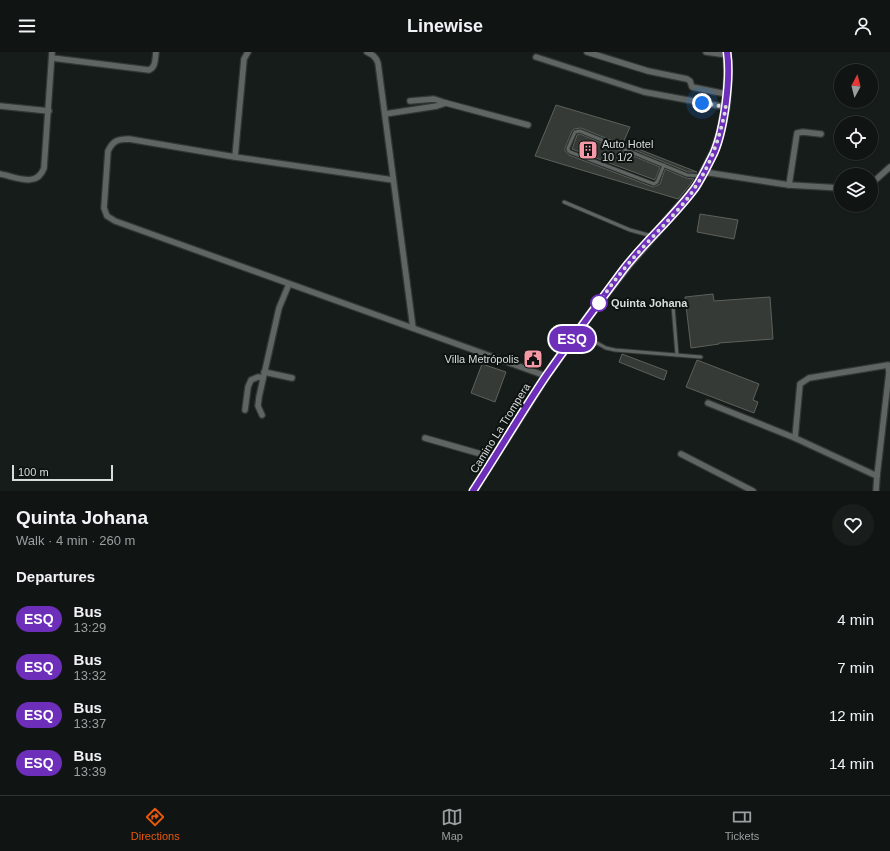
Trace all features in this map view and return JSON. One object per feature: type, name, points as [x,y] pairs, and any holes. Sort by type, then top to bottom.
[{"type":"street","points":[[0,174],[29,180],[37,179],[42,174],[44,168],[49,111],[52,55],[149,70],[155,64],[156,52]]},
{"type":"street","points":[[235,157],[244,59],[248,52]]},
{"type":"street","points":[[367,52],[373,54],[378,63],[413,328]]},
{"type":"street","points":[[587,52],[648,71],[690,80],[692,87],[726,94]]},
{"type":"street","points":[[706,52],[727,54]]},
{"type":"street","name":"Camino La Trompera","points":[[473,491],[546,376],[577,332],[628,264],[696,187],[714,152],[720,134],[726,107],[727,54]]},
{"type":"street","points":[[536,57],[644,92],[726,107]]},
{"type":"street","points":[[410,101],[434,99],[528,125]]},
{"type":"street","points":[[385,114],[437,106],[446,103]]},
{"type":"street","points":[[0,106],[49,111]]},
{"type":"street","points":[[789,185],[797,133],[803,132],[821,134]]},
{"type":"street","points":[[393,180],[235,157],[129,139],[118,139],[112,143],[108,151],[104,208],[107,216],[114,221],[546,376]]},
{"type":"street","points":[[878,178],[890,167]]},
{"type":"street","points":[[703,174],[789,185],[834,188]]},
{"type":"street","points":[[262,415],[258,406],[259,397],[279,308],[289,284]]},
{"type":"street","points":[[795,438],[800,384],[809,378],[888,365],[889,372],[876,491]]},
{"type":"street","points":[[245,410],[250,380],[264,375],[292,378]]},
{"type":"street","points":[[708,403],[795,438],[877,476]]},
{"type":"street","points":[[425,438],[494,458]]},
{"type":"street","points":[[681,454],[754,491]]},
{"type":"lane","points":[[664,165],[657,182],[654,184],[570,152],[568,148],[575,132],[580,131],[664,165],[687,175],[703,174]]},
{"type":"lane","points":[[564,202],[630,230],[653,236]]},
{"type":"lane","points":[[673,306],[677,355]]},
{"type":"lane","points":[[577,332],[610,349],[630,352],[701,357]]},
{"type":"building","points":[[556,105],[630,127],[623,143],[697,172],[688,172],[581,128],[574,129],[572,131],[565,148],[565,151],[569,155],[653,187],[660,184],[665,169],[686,178],[694,179],[678,199],[535,156]]},
{"type":"building","points":[[580,134],[660,167],[655,180],[572,149],[577,135]]},
{"type":"building","points":[[700,214],[738,220],[734,239],[697,232]]},
{"type":"building","points":[[713,294],[714,301],[770,297],[773,339],[719,343],[691,348],[685,297]]},
{"type":"building","points":[[622,354],[667,371],[664,380],[619,362]]},
{"type":"building","points":[[697,360],[759,384],[753,400],[758,402],[754,413],[686,387]]},
{"type":"building","points":[[482,364],[506,372],[495,402],[471,393]]},
{"type":"bus line","name":"ESQ","points":[[473,491],[546,376],[588,317],[628,264],[675,213],[696,187],[714,152],[720,134],[726,107],[728,75],[727,52]]},
{"type":"place","name":"Auto Hotel 10 1/2","points":[[588,150]]},
{"type":"place","name":"Quinta Johana","points":[[599,303]]},
{"type":"place","name":"Villa Metrópolis","points":[[533,359]]},
{"type":"route","points":[[599,303],[628,264],[675,213],[696,187],[704,172],[714,152],[726,107],[702,103]]}]
